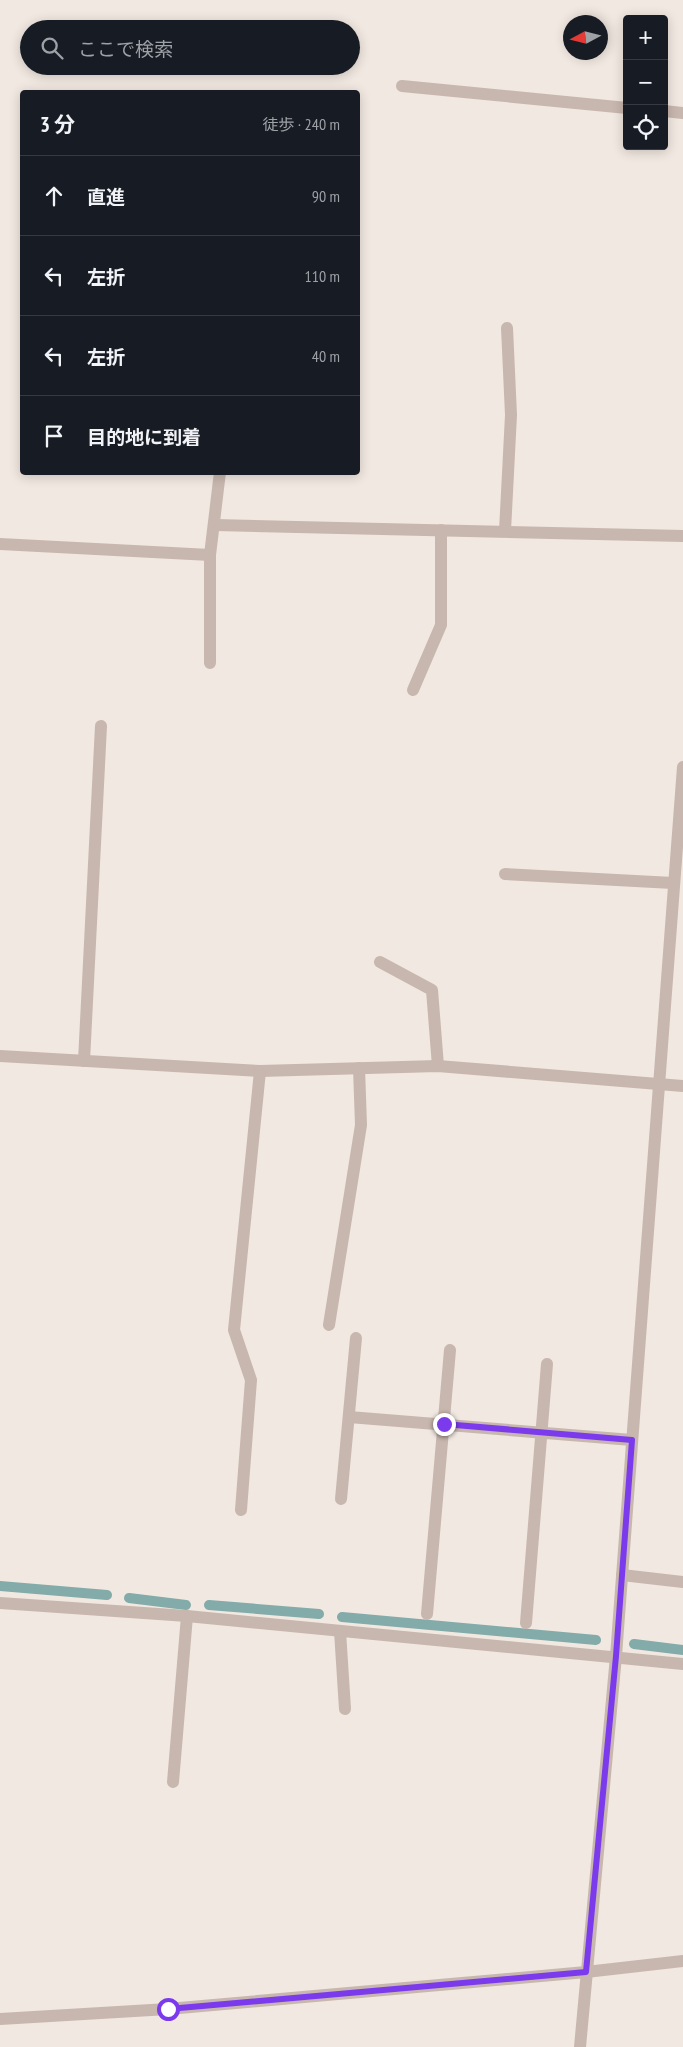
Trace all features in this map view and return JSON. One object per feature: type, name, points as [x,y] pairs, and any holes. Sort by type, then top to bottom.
[{"type":"street","points":[[402,86],[623,108]]},
{"type":"street","points":[[668,112],[683,113]]},
{"type":"street","points":[[504,532],[511,415],[507,328]]},
{"type":"street","points":[[210,663],[210,555],[220,475]]},
{"type":"street","points":[[215,525],[683,536]]},
{"type":"street","points":[[413,690],[441,625],[441,530]]},
{"type":"street","points":[[0,544],[210,555]]},
{"type":"street","points":[[84,1061],[101,726]]},
{"type":"street","points":[[580,2047],[616,1656],[683,768]]},
{"type":"street","points":[[505,874],[673,883]]},
{"type":"street","points":[[380,962],[432,990],[438,1066]]},
{"type":"street","points":[[0,1056],[260,1071],[438,1066],[683,1086]]},
{"type":"street","points":[[329,1325],[361,1125],[359,1068]]},
{"type":"street","points":[[242,1510],[251,1380],[234,1330],[260,1071]]},
{"type":"street","points":[[341,1499],[356,1338]]},
{"type":"street","points":[[427,1614],[450,1350]]},
{"type":"street","points":[[526,1623],[547,1364]]},
{"type":"street","points":[[349,1416],[632,1440]]},
{"type":"street","points":[[622,1575],[683,1582]]},
{"type":"street","points":[[0,1603],[187,1616],[616,1656],[683,1664]]},
{"type":"street","points":[[173,1782],[187,1616]]},
{"type":"street","points":[[340,1631],[345,1709]]},
{"type":"street","points":[[0,2019],[168,2009],[586,1972],[683,1961]]},
{"type":"waterway","points":[[0,1586],[107,1595]]},
{"type":"waterway","points":[[129,1598],[186,1605]]},
{"type":"waterway","points":[[209,1605],[319,1614]]},
{"type":"waterway","points":[[342,1617],[596,1640]]},
{"type":"waterway","points":[[634,1644],[683,1650]]},
{"type":"route","points":[[168,2009],[586,1972],[616,1656],[632,1440],[444,1424]]}]
